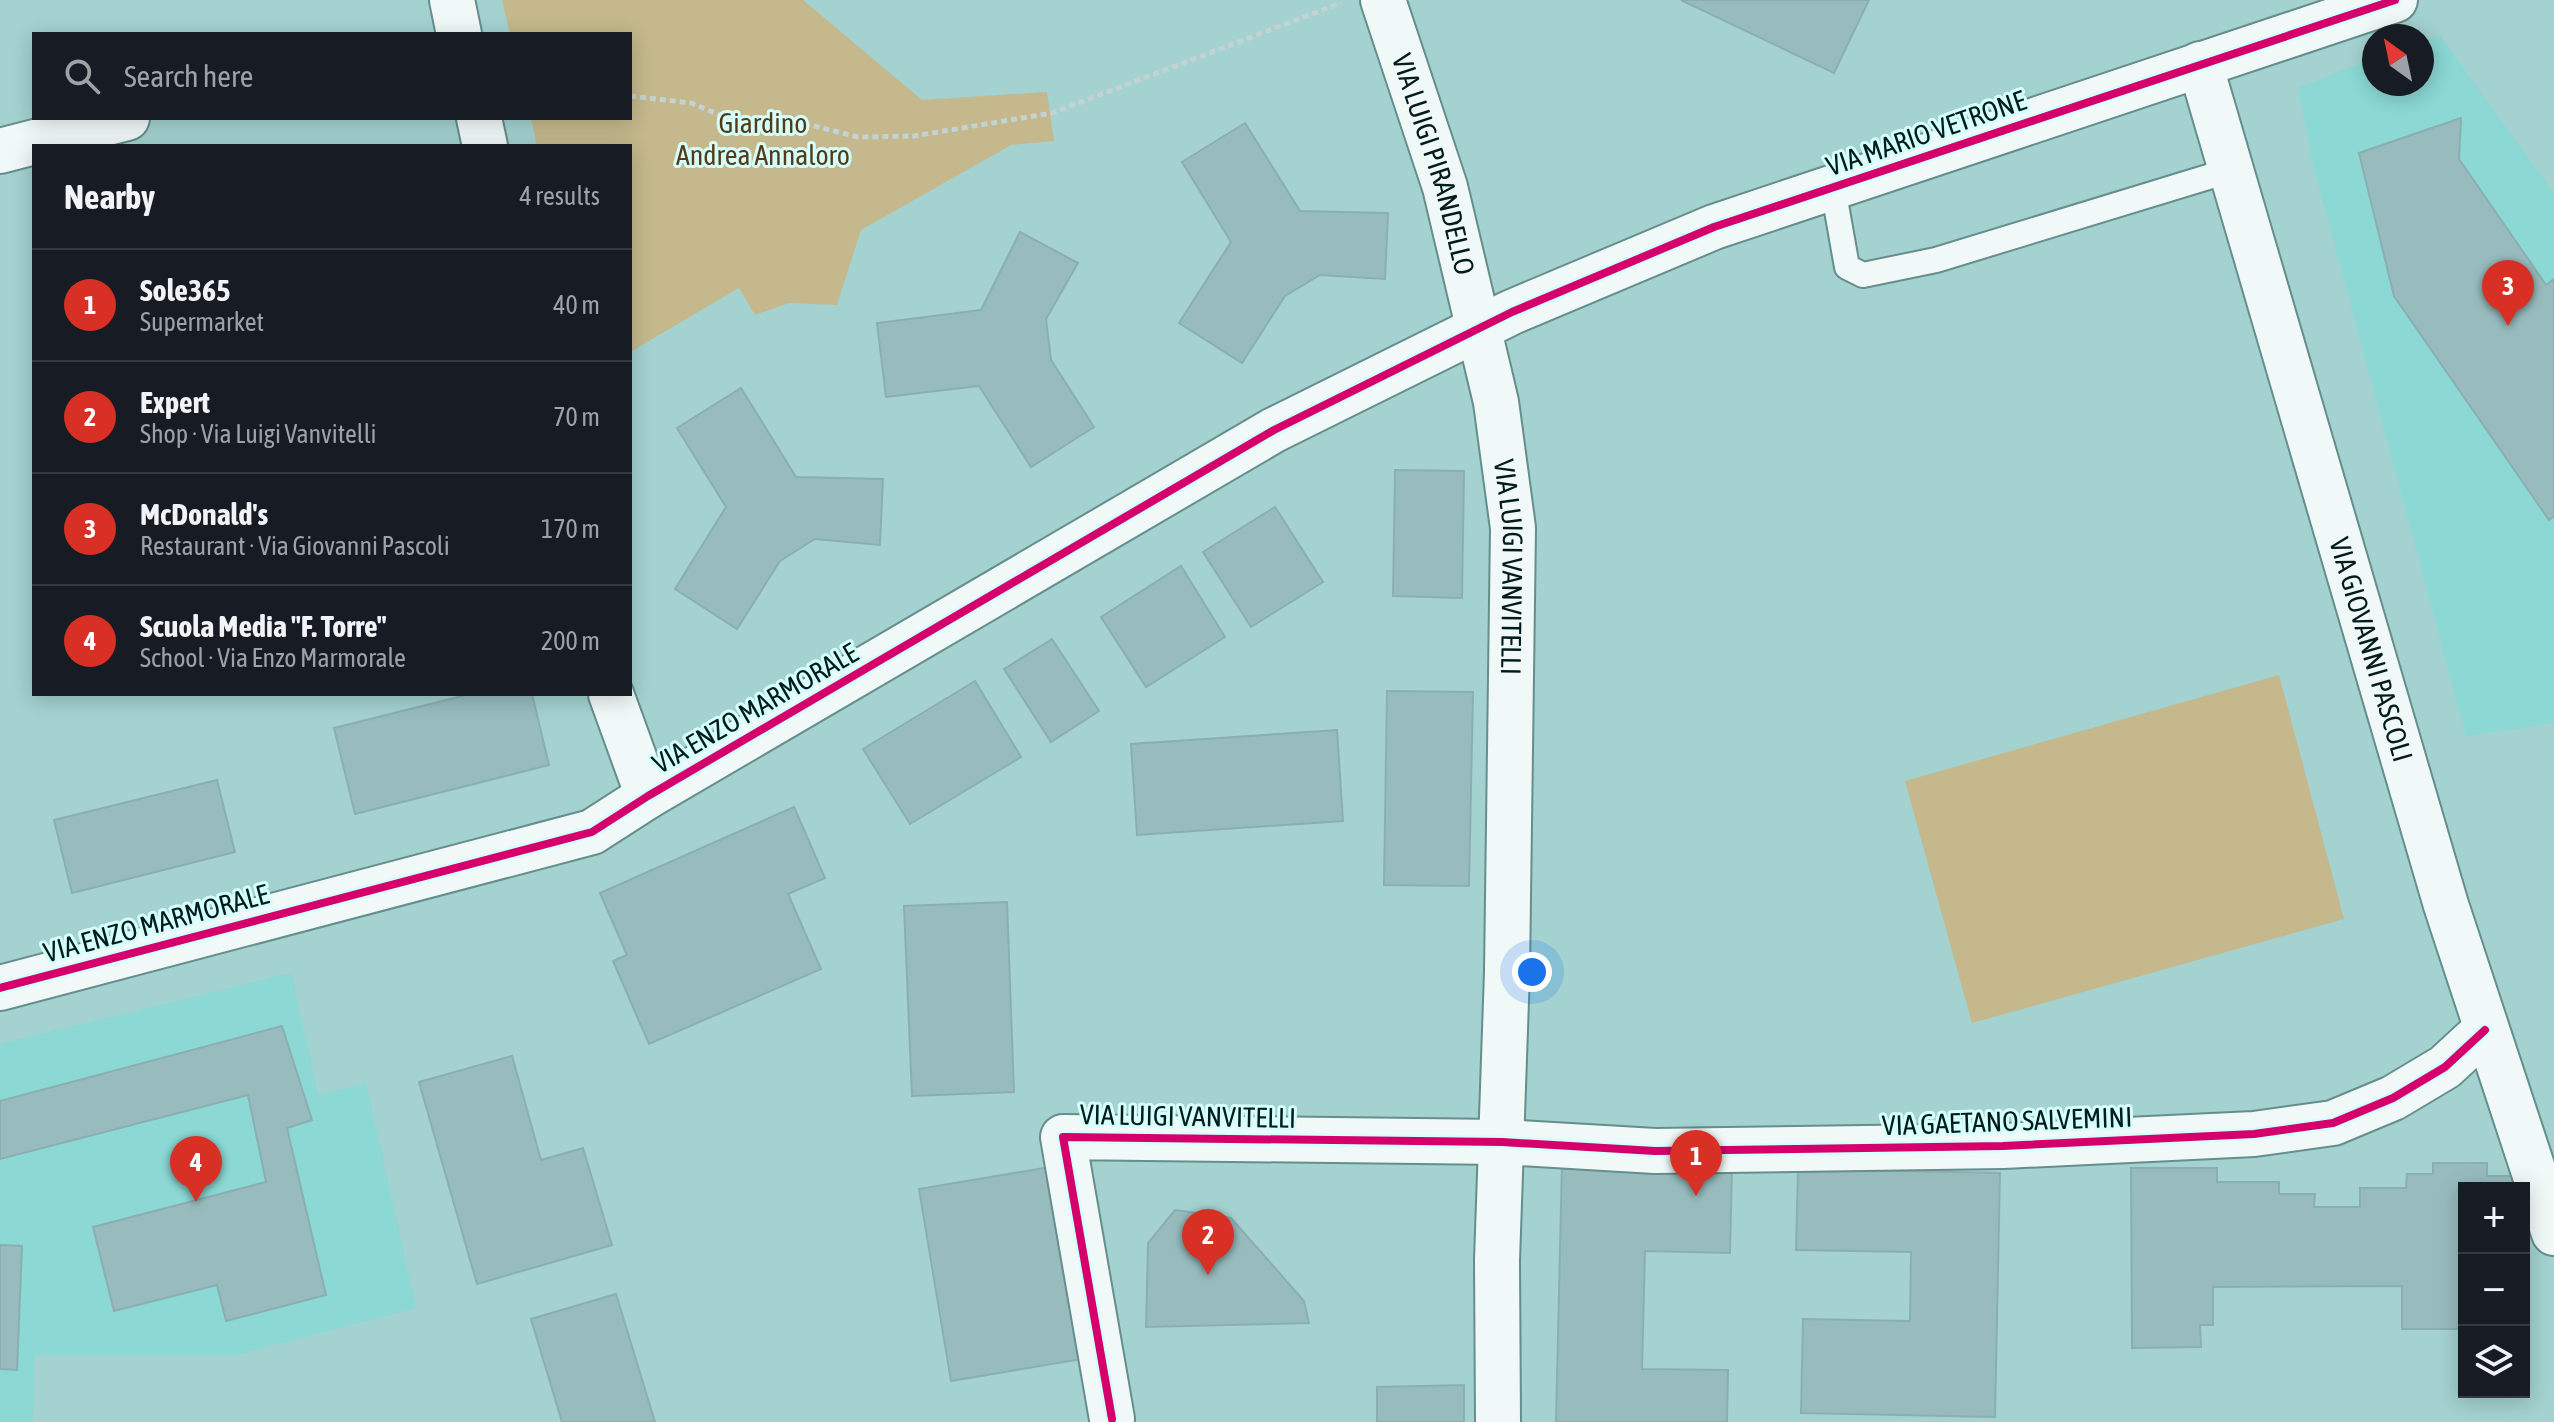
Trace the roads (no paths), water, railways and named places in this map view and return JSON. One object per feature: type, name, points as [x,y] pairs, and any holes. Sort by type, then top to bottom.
[{"type":"street","name":"VIA LUIGI PIRANDELLO","points":[[1383,0],[1445,187],[1478,329]]},
{"type":"street","name":"VIA MARIO VETRONE","points":[[1478,329],[1714,227],[2395,0]]},
{"type":"street","name":"VIA GIOVANNI PASCOLI","points":[[2200,64],[2485,1030],[2554,1233]]},
{"type":"street","points":[[0,151],[119,120]]},
{"type":"street","points":[[479,120],[485,144]]},
{"type":"street","name":"VIA ENZO MARMORALE","points":[[0,988],[592,832],[648,796],[1274,430],[1478,329]]},
{"type":"street","name":"VIA LUIGI VANVITELLI","points":[[1478,329],[1496,402],[1513,528],[1502,1142],[1497,1260],[1498,1422]]},
{"type":"street","points":[[612,696],[648,796]]},
{"type":"street","name":"VIA GAETANO SALVEMINI","points":[[1502,1142],[1655,1151],[2003,1146],[2254,1134],[2333,1123],[2393,1098],[2445,1067],[2485,1030]]},
{"type":"street","name":"VIA LUIGI VANVITELLI","points":[[1112,1419],[1063,1137],[1502,1142]]},
{"type":"lane","points":[[1833,188],[1847,267],[1863,275],[1936,260],[2231,170]]},
{"type":"place","name":"McDonald's","points":[[2508,326]]},
{"type":"place","name":"Sole365","points":[[1696,1196]]},
{"type":"place","name":"Scuola Media \"F. Torre\"","points":[[196,1202]]},
{"type":"place","name":"Expert","points":[[1208,1275]]},
{"type":"park label","name":"Giardino Andrea Annaloro","points":[[763,139]]}]
